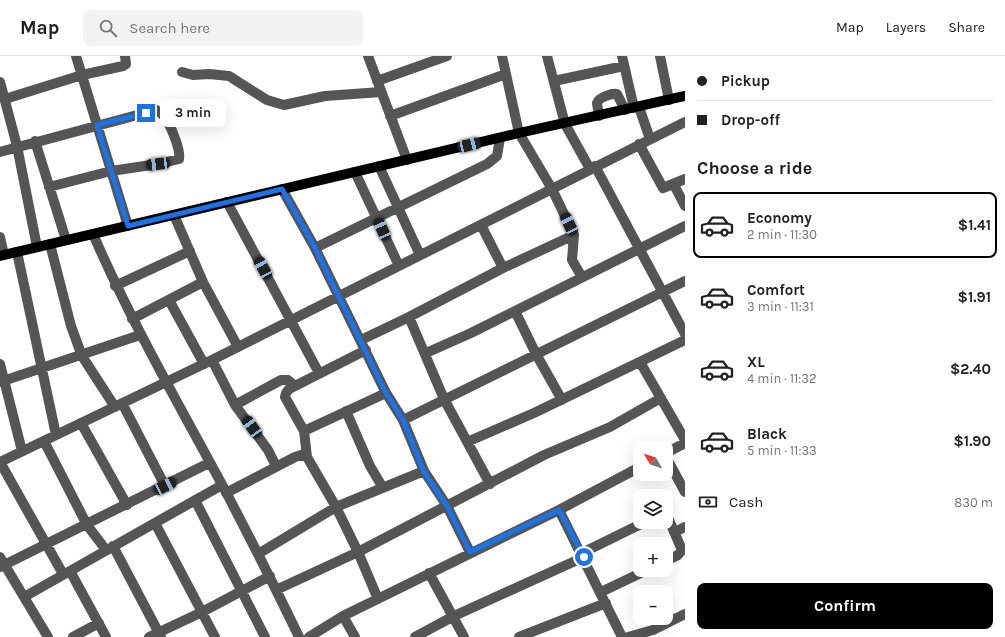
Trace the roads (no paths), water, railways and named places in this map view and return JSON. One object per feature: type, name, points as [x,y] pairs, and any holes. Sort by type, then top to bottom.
[{"type":"main road","points":[[2,256],[519,133],[565,124],[685,96]]},
{"type":"street","points":[[76,56],[128,226]]},
{"type":"street","points":[[4,99],[82,75],[126,64],[125,56]]},
{"type":"street","points":[[368,56],[407,160]]},
{"type":"street","points":[[377,81],[447,56]]},
{"type":"street","points":[[502,56],[519,133],[552,189],[574,235],[572,260],[582,277]]},
{"type":"street","points":[[547,56],[565,124],[592,168],[685,334]]},
{"type":"street","points":[[660,56],[669,100]]},
{"type":"street","points":[[554,82],[623,61],[633,108],[650,139]]},
{"type":"street","points":[[182,72],[193,75],[209,74],[229,76],[268,100],[284,106],[325,96],[381,92]]},
{"type":"street","points":[[390,116],[506,74]]},
{"type":"street","points":[[0,82],[17,146],[37,247]]},
{"type":"street","points":[[599,116],[597,103],[600,99],[614,94],[617,94],[633,108]]},
{"type":"street","points":[[0,152],[17,146],[156,110],[166,118],[180,154],[178,159],[158,164],[111,171],[49,187]]},
{"type":"street","points":[[106,637],[99,623],[46,545],[0,462],[291,321],[685,122]]},
{"type":"street","points":[[315,248],[487,164],[497,156],[500,138]]},
{"type":"street","points":[[35,142],[66,240]]},
{"type":"street","points":[[639,144],[663,188],[674,185],[685,179]]},
{"type":"street","points":[[379,166],[420,255]]},
{"type":"street","points":[[356,172],[399,266]]},
{"type":"street","points":[[674,185],[685,206]]},
{"type":"street","points":[[282,189],[315,248],[386,393],[403,420],[424,472],[447,506],[470,552]]},
{"type":"street","points":[[227,202],[320,373]]},
{"type":"street","points":[[174,215],[203,282],[238,347]]},
{"type":"street","points":[[481,225],[503,268]]},
{"type":"street","points":[[426,353],[471,333],[685,226]]},
{"type":"street","points":[[93,234],[115,286],[140,335],[224,489],[300,637]]},
{"type":"street","points":[[361,340],[410,317],[503,268],[574,235]]},
{"type":"street","points":[[0,237],[2,256]]},
{"type":"street","points":[[50,244],[71,326],[82,356],[118,405],[165,486]]},
{"type":"street","points":[[115,286],[190,251]]},
{"type":"street","points":[[17,252],[56,435]]},
{"type":"street","points":[[403,420],[685,281]]},
{"type":"street","points":[[132,319],[203,282]]},
{"type":"street","points":[[169,300],[235,404],[268,450],[276,466]]},
{"type":"street","points":[[515,311],[536,354],[562,400]]},
{"type":"street","points":[[410,317],[444,400],[490,484]]},
{"type":"street","points":[[2,382],[41,370],[140,335]]},
{"type":"street","points":[[467,442],[562,400],[685,340]]},
{"type":"street","points":[[366,350],[295,386],[286,393],[285,397],[304,431],[307,457],[336,507],[358,552],[378,599]]},
{"type":"street","points":[[640,362],[685,440]]},
{"type":"street","points":[[0,364],[2,382],[22,451]]},
{"type":"street","points":[[235,404],[281,380],[288,380],[295,386]]},
{"type":"street","points":[[304,431],[386,393]]},
{"type":"street","points":[[276,590],[358,552],[544,455],[610,427],[661,398]]},
{"type":"street","points":[[346,411],[370,466],[383,488]]},
{"type":"street","points":[[81,423],[127,505]]},
{"type":"street","points":[[44,441],[87,525],[109,548],[156,635],[270,576]]},
{"type":"street","points":[[673,449],[685,443]]},
{"type":"street","points":[[24,597],[195,500],[224,489],[301,455],[307,457]]},
{"type":"street","points":[[48,637],[1,563],[46,545],[209,463]]},
{"type":"street","points":[[673,470],[685,492]]},
{"type":"street","points":[[309,637],[343,616],[470,552],[559,510],[633,471]]},
{"type":"street","points":[[258,554],[336,507],[424,472]]},
{"type":"street","points":[[195,500],[265,637]]},
{"type":"street","points":[[559,510],[583,555],[622,637]]},
{"type":"street","points":[[155,523],[215,637]]},
{"type":"street","points":[[674,532],[685,527]]},
{"type":"street","points":[[415,637],[454,616],[583,555],[633,528]]},
{"type":"street","points":[[673,529],[681,553],[673,557]]},
{"type":"street","points":[[429,573],[454,616],[464,637]]},
{"type":"street","points":[[601,592],[633,577]]},
{"type":"street","points":[[519,637],[606,603]]},
{"type":"street","points":[[628,637],[653,630],[685,614]]},
{"type":"street","points":[[343,616],[355,637]]},
{"type":"street","points":[[73,637],[99,623]]}]
